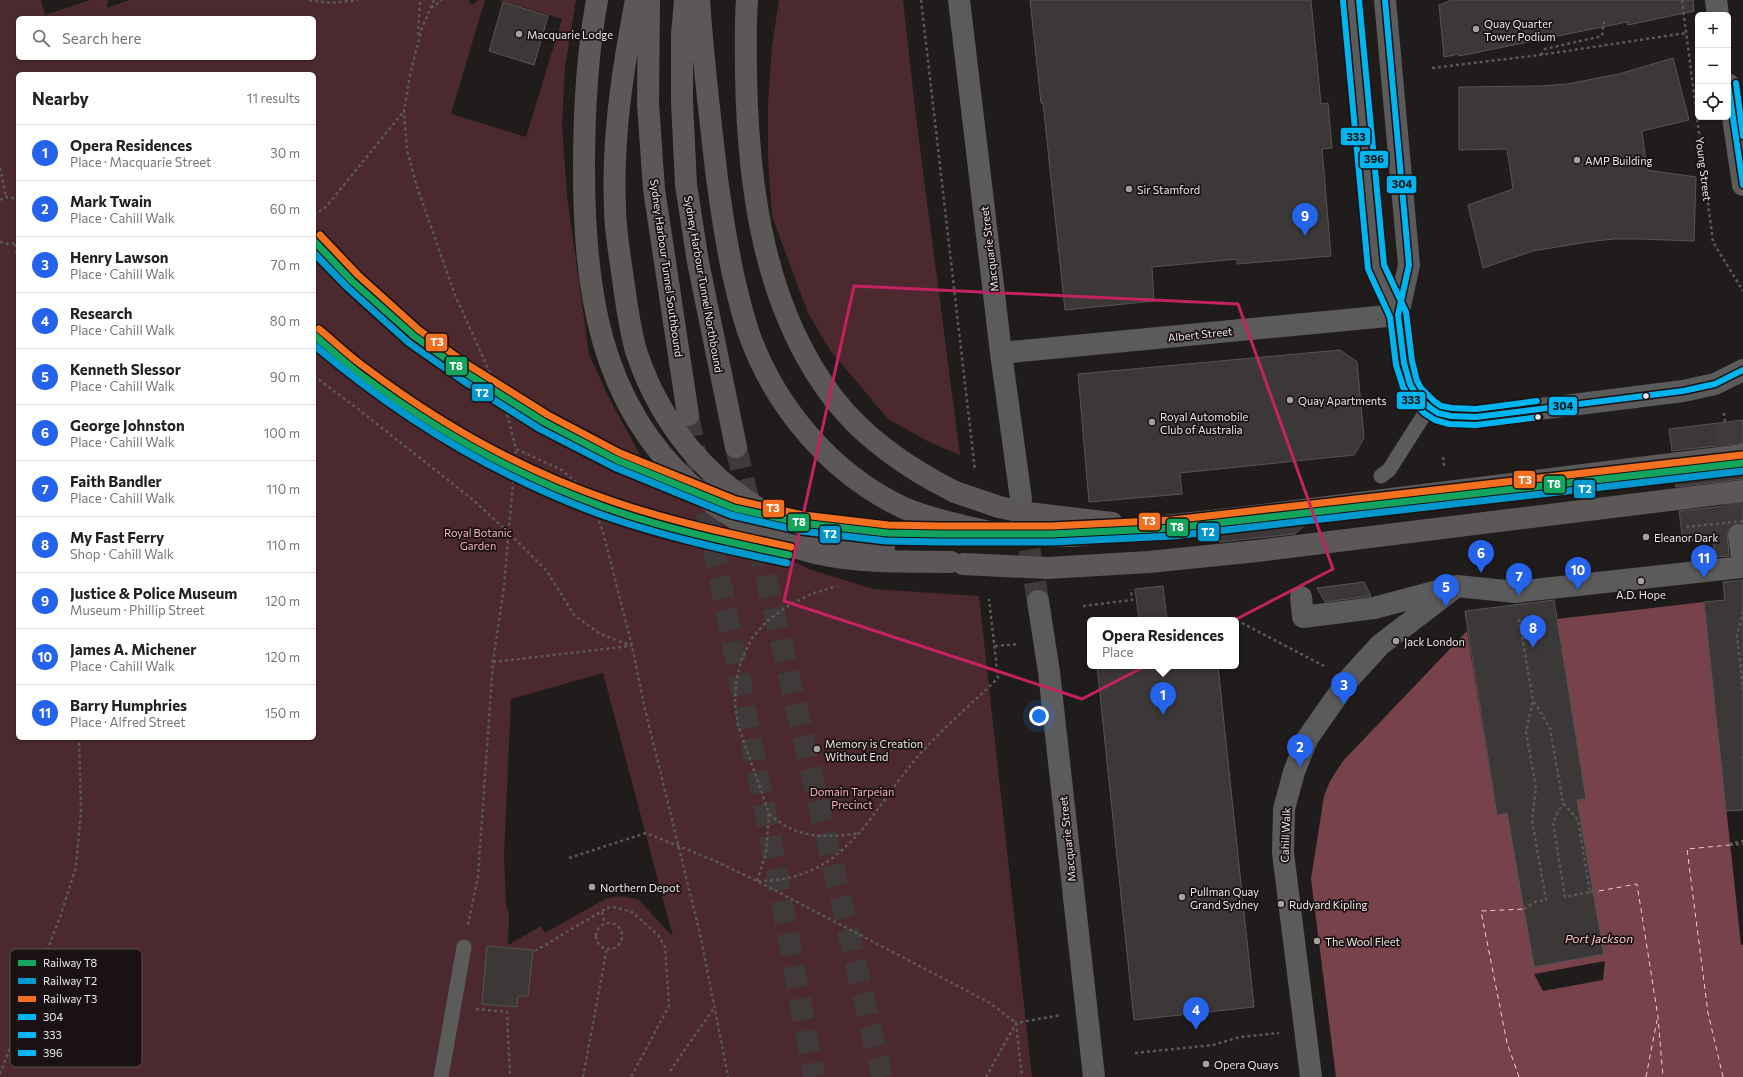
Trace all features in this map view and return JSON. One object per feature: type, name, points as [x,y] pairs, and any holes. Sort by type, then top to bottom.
[{"type":"highway","points":[[636,0],[620,89],[614,169],[614,208],[626,304],[637,353],[649,384],[666,417],[687,447],[705,466],[746,500],[772,516],[795,527],[837,539],[957,563]]},
{"type":"highway","name":"Sydney Harbour Tunnel Southbound","points":[[649,0],[648,104],[654,190],[688,415]]},
{"type":"highway","name":"Sydney Harbour Tunnel Northbound","points":[[685,0],[682,35],[682,102],[686,185],[707,309],[736,447]]},
{"type":"highway","points":[[699,0],[712,133],[727,246],[736,288],[749,332],[766,372],[785,406],[808,436],[846,471],[879,494],[904,508],[928,517],[990,532],[1020,536],[1072,536],[1247,517],[1743,455]]},
{"type":"highway","points":[[747,0],[747,88],[752,171],[766,247],[786,316],[801,348],[817,375],[848,414],[867,434],[915,471],[955,492],[999,507],[1028,513],[1147,527]]},
{"type":"highway","points":[[596,2],[591,41],[584,126],[584,210],[588,271],[596,316],[609,362],[620,392],[642,429],[666,461],[698,492],[720,509],[774,539],[806,550],[843,558],[1047,568],[1157,561],[1257,551],[1743,491]]},
{"type":"street","name":"Macquarie Street","points":[[959,0],[1001,353],[1021,499]]},
{"type":"street","points":[[1351,0],[1376,268],[1398,315],[1404,363],[1410,384],[1415,393],[1429,408],[1438,413],[1451,416],[1476,417],[1684,391],[1715,384],[1743,370]]},
{"type":"street","points":[[1385,0],[1409,265],[1398,315]]},
{"type":"street","points":[[1716,0],[1718,12]]},
{"type":"street","points":[[1731,104],[1743,185]]},
{"type":"street","name":"Albert Street","points":[[1001,353],[1398,315]]},
{"type":"street","points":[[1301,597],[1303,617],[1374,608],[1457,586],[1515,592],[1743,567],[1739,535]]},
{"type":"street","name":"Cahill Walk","points":[[1311,1077],[1283,853],[1284,809],[1294,772],[1307,738],[1349,679],[1380,645],[1457,586]]},
{"type":"street","name":"Macquarie Street","points":[[1038,601],[1049,672],[1094,1077]]},
{"type":"lane","points":[[1381,476],[1388,470],[1429,408]]},
{"type":"lane","points":[[441,1077],[452,1007],[464,947]]},
{"type":"path","points":[[309,0],[331,3],[358,0]]},
{"type":"path","points":[[418,41],[420,0]]},
{"type":"path","points":[[434,0],[425,18],[418,41],[404,111],[407,150],[416,184],[455,295],[505,406],[516,449],[504,586],[493,662],[478,876],[464,947]]},
{"type":"path","points":[[431,8],[442,0]]},
{"type":"path","points":[[921,0],[976,477]]},
{"type":"path","name":"Young Street","points":[[1682,0],[1713,242],[1743,291]]},
{"type":"path","points":[[1540,55],[1545,48],[1602,36],[1604,21]]},
{"type":"path","points":[[1432,68],[1540,55],[1686,33]]},
{"type":"path","points":[[316,214],[326,207],[404,111]]},
{"type":"path","points":[[0,168],[6,198]]},
{"type":"path","points":[[0,200],[6,198],[16,199]]},
{"type":"path","points":[[0,242],[7,244],[16,243]]},
{"type":"path","points":[[316,378],[472,499],[509,533],[546,571],[574,615],[600,634],[632,646]]},
{"type":"path","points":[[1724,413],[1725,422]]},
{"type":"path","points":[[516,449],[562,470],[579,485],[594,508],[603,532],[632,646],[646,711],[701,938],[728,1077]]},
{"type":"path","points":[[1083,606],[1132,600],[1130,584]]},
{"type":"path","points":[[758,881],[766,853],[769,813],[738,725],[735,705],[736,683],[741,661],[752,638],[767,621],[788,606],[812,594],[841,585]]},
{"type":"path","points":[[758,881],[792,878],[807,873],[835,855],[860,832],[920,754],[998,678],[989,598]]},
{"type":"path","points":[[1743,611],[1737,636],[1743,690]]},
{"type":"path","points":[[1239,622],[1349,679]]},
{"type":"path","points":[[1520,624],[1533,700],[1550,728],[1563,803],[1578,820],[1590,892]]},
{"type":"path","points":[[493,662],[632,646]]},
{"type":"path","points":[[1524,909],[1535,902],[1546,900],[1532,820],[1536,788],[1526,732],[1533,700]]},
{"type":"path","points":[[48,949],[60,918],[76,867],[81,811],[79,740]]},
{"type":"path","points":[[1563,803],[1553,822],[1565,896],[1599,891]]},
{"type":"path","points":[[769,813],[779,823],[790,829],[815,836],[829,837],[860,832]]},
{"type":"path","points":[[569,858],[646,833],[713,860],[758,881],[990,1003],[1016,1023],[1022,1077]]},
{"type":"path","points":[[535,951],[602,912],[614,907],[632,912],[658,935],[664,946],[669,1006],[631,1077]]},
{"type":"path","points":[[602,912],[605,924]]},
{"type":"path","points":[[609,923],[620,929],[622,937],[618,944],[611,948],[607,948],[600,944],[596,936],[599,928],[605,924],[609,923]]},
{"type":"path","points":[[583,1077],[607,948]]},
{"type":"path","points":[[452,1007],[507,1012],[510,1077]]},
{"type":"path","points":[[670,1071],[714,1008]]},
{"type":"path","points":[[1016,1023],[1086,1012]]},
{"type":"path","points":[[986,1077],[1016,1023]]},
{"type":"path","points":[[1135,1053],[1213,1045],[1240,1037],[1304,1030]]},
{"type":"path","points":[[0,1074],[10,1048]]},
{"type":"highlighted area","points":[[854,286],[1238,304],[1333,569],[1082,699],[784,601]]},
{"type":"green space","points":[[0,0],[41,0],[45,15],[90,0],[108,0],[107,8],[129,0],[468,0],[472,5],[479,0],[485,0],[451,114],[526,137],[562,19],[499,0],[576,0],[565,67],[562,125],[567,196],[589,354],[608,396],[646,466],[738,536],[812,570],[873,589],[979,596],[1032,1077],[0,1077]],"holes":[[[603,673],[673,937],[638,899],[618,896],[605,899],[545,933],[541,926],[508,945],[509,916],[506,904],[504,856],[511,699]]]},
{"type":"green space","points":[[779,0],[903,0],[916,117],[960,455],[929,442],[888,419],[830,350],[808,313],[772,216],[768,156],[768,103],[772,46]]},
{"type":"water","name":"Port Jackson","points":[[1704,602],[1741,945],[1743,945],[1743,1077],[1336,1077],[1311,879],[1324,796],[1330,781],[1343,761],[1467,631],[1497,815],[1586,799],[1557,619]]},
{"type":"pier","points":[[1605,961],[1603,980],[1543,991],[1534,974]]},
{"type":"building","points":[[1030,0],[1311,0],[1321,104],[1328,103],[1332,148],[1322,149],[1331,256],[1237,264],[1237,259],[1152,267],[1154,301],[1065,310],[1043,103],[1041,103]]},
{"type":"building","name":"Quay Quarter Tower Podium","points":[[1452,0],[1693,0],[1694,11],[1628,25],[1627,22],[1459,56],[1459,54],[1444,57],[1439,5]]},
{"type":"building","name":"Macquarie Lodge","points":[[503,2],[548,16],[534,65],[489,51]]},
{"type":"building","name":"AMP Building","points":[[1673,58],[1689,120],[1642,131],[1647,170],[1696,177],[1694,241],[1614,239],[1587,242],[1533,251],[1483,268],[1468,205],[1513,189],[1507,149],[1459,150],[1459,87],[1539,86],[1567,84],[1619,74]]},
{"type":"building","points":[[1340,350],[1357,362],[1364,438],[1354,455],[1180,473],[1182,494],[1089,502],[1078,374]]},
{"type":"building","points":[[1743,420],[1743,443],[1672,451],[1669,429]]},
{"type":"building","points":[[1743,468],[1743,479],[1676,487],[1675,476]]},
{"type":"building","points":[[1743,504],[1743,523],[1732,525],[1727,531],[1729,556],[1716,557],[1712,538],[1683,542],[1679,511]]},
{"type":"building","points":[[1308,522],[1295,534],[1219,542],[1219,533]]},
{"type":"building","points":[[1743,580],[1743,810],[1726,811],[1704,602],[1725,600],[1723,582]]},
{"type":"building","points":[[1364,582],[1371,596],[1325,602],[1317,588]]},
{"type":"building","points":[[1163,586],[1167,617],[1139,617],[1135,589]]},
{"type":"building","points":[[1554,600],[1586,799],[1577,800],[1604,954],[1534,967],[1507,813],[1497,815],[1465,611]]},
{"type":"building","name":"Pullman Quay Grand Sydney","points":[[1097,669],[1218,669],[1254,1007],[1134,1020]]},
{"type":"building","points":[[487,946],[533,950],[528,996],[518,996],[517,1007],[482,1004]]},
{"type":"ferry route","points":[[1723,1077],[1708,1013],[1687,849],[1730,845]]},
{"type":"ferry route","points":[[1599,891],[1637,884],[1658,1017],[1663,1077]]},
{"type":"ferry route","points":[[1519,1077],[1507,1043],[1481,911],[1524,909]]},
{"type":"ferry route","points":[[1646,1077],[1657,1020]]},
{"type":"tunnel","points":[[688,415],[770,836],[814,1077]]},
{"type":"tunnel","points":[[1725,423],[1739,535]]},
{"type":"tunnel","points":[[736,447],[882,1077]]},
{"type":"tunnel","points":[[1024,517],[1038,601]]},
{"type":"rail line","name":"T3","points":[[320,235],[358,275],[419,330],[470,366],[548,415],[620,453],[736,500],[803,515],[888,525],[940,526],[1052,526],[1172,520],[1742,455]]},
{"type":"rail line","name":"T8","points":[[316,243],[352,281],[414,336],[466,373],[544,422],[617,460],[734,508],[802,523],[887,533],[940,534],[1052,534],[1173,528],[1743,463]]},
{"type":"rail line","name":"T2","points":[[316,255],[347,287],[409,343],[462,380],[540,429],[614,467],[731,515],[801,531],[886,541],[940,542],[1052,542],[1173,536],[1743,471]]},
{"type":"rail line","name":"T3","points":[[319,329],[348,354],[394,389],[423,408],[484,444],[547,475],[579,489],[656,515],[791,547]]},
{"type":"rail line","name":"T8","points":[[316,337],[360,374],[418,414],[448,433],[510,467],[542,482],[574,496],[629,516],[674,529],[789,555]]},
{"type":"rail line","name":"T2","points":[[316,347],[347,372],[416,421],[452,444],[527,484],[566,501],[628,524],[696,542],[787,563]]},
{"type":"transit line","name":"396","points":[[1359,0],[1384,265],[1406,312],[1412,361],[1417,381],[1421,388],[1434,401],[1441,406],[1452,408],[1476,409],[1537,401]]},
{"type":"transit line","name":"304","points":[[1385,0],[1409,265],[1398,315],[1404,363],[1410,384],[1415,393],[1429,407],[1438,413],[1451,416],[1476,417],[1683,391],[1715,384],[1743,370]]},
{"type":"transit line","name":"333","points":[[1343,1],[1368,269],[1390,317],[1396,365],[1403,387],[1409,398],[1424,413],[1435,420],[1449,424],[1476,425],[1539,417]]},
{"type":"transit line","name":"396","points":[[1736,83],[1743,136]]},
{"type":"transit line","name":"304","points":[[1731,104],[1743,185]]},
{"type":"place","name":"Quay Quarter Tower Podium","points":[[1476,29]]},
{"type":"place","name":"Macquarie Lodge","points":[[519,34]]},
{"type":"place","name":"AMP Building","points":[[1577,160]]},
{"type":"place","name":"Sir Stamford","points":[[1129,189]]},
{"type":"place","name":"Justice & Police Museum","points":[[1305,236]]},
{"type":"place","name":"Quay Apartments","points":[[1290,400]]},
{"type":"place","name":"Royal Automobile Club of Australia","points":[[1152,422]]},
{"type":"place","name":"Eleanor Dark","points":[[1646,537]]},
{"type":"place","name":"George Johnston","points":[[1481,573]]},
{"type":"place","name":"Barry Humphries","points":[[1704,578]]},
{"type":"place","name":"A.D. Hope","points":[[1641,581]]},
{"type":"place","name":"James A. Michener","points":[[1578,590]]},
{"type":"place","name":"Faith Bandler","points":[[1519,596]]},
{"type":"place","name":"Kenneth Slessor","points":[[1446,607]]},
{"type":"place","name":"Jack London","points":[[1396,641]]},
{"type":"place","name":"My Fast Ferry","points":[[1533,648]]},
{"type":"place","name":"Henry Lawson","points":[[1344,705]]},
{"type":"place","name":"Opera Residences","points":[[1163,715]]},
{"type":"place","name":"Memory is Creation Without End","points":[[817,749]]},
{"type":"place","name":"Mark Twain","points":[[1300,767]]},
{"type":"place","name":"Northern Depot","points":[[592,887]]},
{"type":"place","name":"Pullman Quay Grand Sydney","points":[[1182,897]]},
{"type":"place","name":"Rudyard Kipling","points":[[1281,904]]},
{"type":"place","name":"The Wool Fleet","points":[[1317,941]]},
{"type":"place","name":"Research","points":[[1196,1030]]},
{"type":"place","name":"Opera Quays","points":[[1206,1064]]},
{"type":"park label","name":"Royal Botanic Garden","points":[[478,538]]},
{"type":"park label","name":"Domain Tarpeian Precinct","points":[[852,797]]}]
